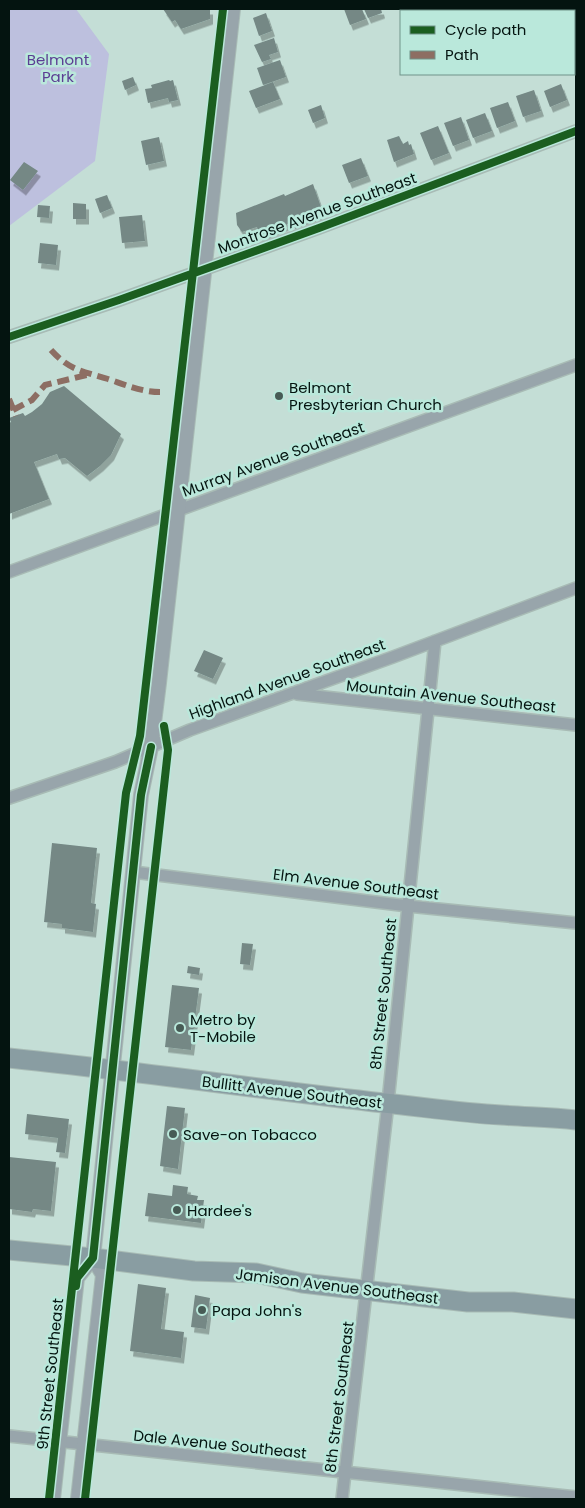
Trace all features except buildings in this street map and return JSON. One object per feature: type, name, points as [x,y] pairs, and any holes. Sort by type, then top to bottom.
[{"type":"main road","name":"Bullitt Avenue Southeast","points":[[9,1058],[388,1104],[576,1120]]},
{"type":"main road","name":"Jamison Avenue Southeast","points":[[9,1250],[93,1258],[194,1271],[256,1273],[302,1282],[468,1302],[514,1302],[576,1309]]},
{"type":"street","points":[[78,1499],[103,1275],[93,1258],[141,795],[151,747],[234,9]]},
{"type":"street","name":"Montrose Avenue Southeast","points":[[9,337],[119,300],[328,225],[576,131]]},
{"type":"street","name":"Murray Avenue Southeast","points":[[9,572],[576,365]]},
{"type":"street","name":"Highland Avenue Southeast","points":[[9,798],[115,762],[190,730],[576,588]]},
{"type":"street","name":"8th Street Southeast","points":[[342,1499],[388,1104],[435,641]]},
{"type":"street","name":"Mountain Avenue Southeast","points":[[293,693],[576,725]]},
{"type":"street","name":"Elm Avenue Southeast","points":[[133,872],[408,906],[576,923]]},
{"type":"street","name":"9th Street Southeast","points":[[53,1499],[77,1278],[93,1258]]},
{"type":"street","name":"Dale Avenue Southeast","points":[[9,1436],[576,1498]]},
{"type":"green space","name":"Belmont Park","points":[[9,9],[76,9],[109,54],[95,161],[9,226]]},
{"type":"marked path","points":[[51,350],[64,362],[77,369],[134,388],[160,392]]},
{"type":"marked path","points":[[13,410],[32,400],[45,385],[87,375]]},
{"type":"marked path","points":[[9,399],[16,416]]},
{"type":"cycle path","points":[[49,1499],[126,793],[140,736],[223,9]]},
{"type":"cycle path","points":[[9,337],[119,300],[319,228],[576,131]]},
{"type":"cycle path","points":[[85,1499],[168,750],[164,726]]},
{"type":"cycle path","points":[[76,1286],[77,1278],[93,1258],[141,795],[151,747]]},
{"type":"place","name":"Belmont Presbyterian Church","points":[[279,396]]},
{"type":"place","name":"Metro by T-Mobile","points":[[180,1028]]},
{"type":"place","name":"Save-on Tobacco","points":[[173,1134]]},
{"type":"place","name":"Hardee's","points":[[177,1210]]},
{"type":"place","name":"Papa John's","points":[[202,1310]]}]
